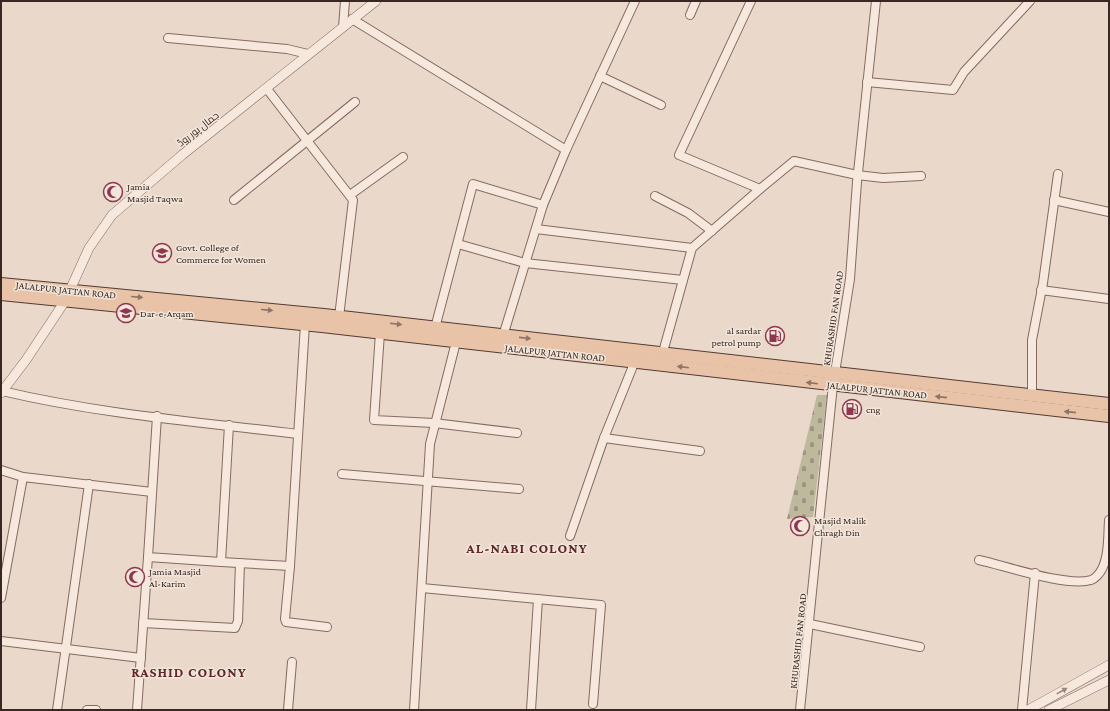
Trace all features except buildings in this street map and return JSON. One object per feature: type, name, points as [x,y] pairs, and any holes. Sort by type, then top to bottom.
[{"type":"main road","name":"JALALPUR JATTAN ROAD","points":[[1,284],[68,296],[305,324],[339,317],[503,336],[663,352],[1109,404]]},
{"type":"main road","name":"JALALPUR JATTAN ROAD","points":[[1,294],[68,296],[323,320],[380,333],[1109,416]]},
{"type":"main road","points":[[481,345],[488,334]]},
{"type":"main road","points":[[748,375],[752,363]]},
{"type":"street","points":[[343,27],[345,1]]},
{"type":"street","name":"جمال پور روڈ","points":[[2,392],[68,296],[89,248],[112,215],[182,156],[268,89],[308,54],[376,1]]},
{"type":"street","points":[[503,336],[543,205],[566,150],[635,1]]},
{"type":"street","points":[[690,15],[696,1]]},
{"type":"street","points":[[751,1],[679,155],[760,189]]},
{"type":"street","name":"KHURASHID FAN ROAD","points":[[800,710],[810,624],[833,385],[850,279],[857,175],[876,1]]},
{"type":"street","points":[[867,82],[952,90],[964,72],[1030,1]]},
{"type":"street","points":[[352,19],[566,150]]},
{"type":"street","points":[[168,38],[287,49],[308,54]]},
{"type":"street","points":[[600,76],[661,106]]},
{"type":"street","points":[[268,89],[353,200],[339,317]]},
{"type":"street","points":[[234,200],[355,102]]},
{"type":"street","points":[[350,195],[403,158]]},
{"type":"street","points":[[663,352],[692,248],[794,161],[857,175],[883,178],[921,176]]},
{"type":"street","points":[[1032,395],[1032,340],[1058,174]]},
{"type":"street","points":[[435,328],[473,184],[543,205]]},
{"type":"street","points":[[654,196],[688,213],[712,230]]},
{"type":"street","points":[[1054,200],[1109,212]]},
{"type":"street","points":[[536,229],[692,248]]},
{"type":"street","points":[[458,244],[525,263],[683,280]]},
{"type":"street","points":[[1041,290],[1109,299]]},
{"type":"street","points":[[305,324],[290,566],[285,618],[286,622],[327,627]]},
{"type":"street","points":[[380,333],[374,420],[434,423],[517,433]]},
{"type":"street","points":[[414,710],[430,444],[434,423],[456,342]]},
{"type":"street","points":[[570,536],[604,438],[635,361]]},
{"type":"street","points":[[2,392],[47,402],[95,410],[158,416],[298,434]]},
{"type":"street","points":[[137,710],[158,416]]},
{"type":"street","points":[[220,562],[229,425]]},
{"type":"street","points":[[604,438],[700,451]]},
{"type":"street","points":[[1,470],[23,477],[152,492]]},
{"type":"street","points":[[342,474],[428,480],[519,489]]},
{"type":"street","points":[[1,598],[23,477]]},
{"type":"street","points":[[57,710],[89,484]]},
{"type":"street","points":[[979,560],[1059,580],[1080,582],[1093,580],[1102,569],[1107,548],[1109,520]]},
{"type":"street","points":[[148,557],[290,566]]},
{"type":"street","points":[[143,623],[227,629],[235,628],[238,621],[240,563]]},
{"type":"street","points":[[1022,710],[1035,573]]},
{"type":"street","points":[[422,588],[601,605],[593,704]]},
{"type":"street","points":[[531,710],[538,599]]},
{"type":"street","points":[[810,624],[920,647]]},
{"type":"street","points":[[1,641],[140,658]]},
{"type":"street","points":[[288,710],[292,662]]},
{"type":"street","points":[[1028,710],[1109,665]]},
{"type":"street","points":[[1048,710],[1109,680]]},
{"type":"street","points":[[88,710],[96,710]]},
{"type":"green space","points":[[817,395],[827,395],[813,517],[787,519]]},
{"type":"place","name":"Jamia Masjid Taqwa","points":[[113,192]]},
{"type":"place","name":"Govt. College of Commerce for Women","points":[[162,253]]},
{"type":"place","name":"Dar-e-Arqam","points":[[126,313]]},
{"type":"place","name":"al sardar petrol pump","points":[[775,336]]},
{"type":"place","name":"cng","points":[[852,409]]},
{"type":"place","name":"Masjid Malik Chragh Din","points":[[800,526]]},
{"type":"place","name":"Jamia Masjid Al-Karim","points":[[135,577]]},
{"type":"district","name":"AL-NABI COLONY","points":[[527,548]]},
{"type":"district","name":"RASHID COLONY","points":[[189,672]]}]
